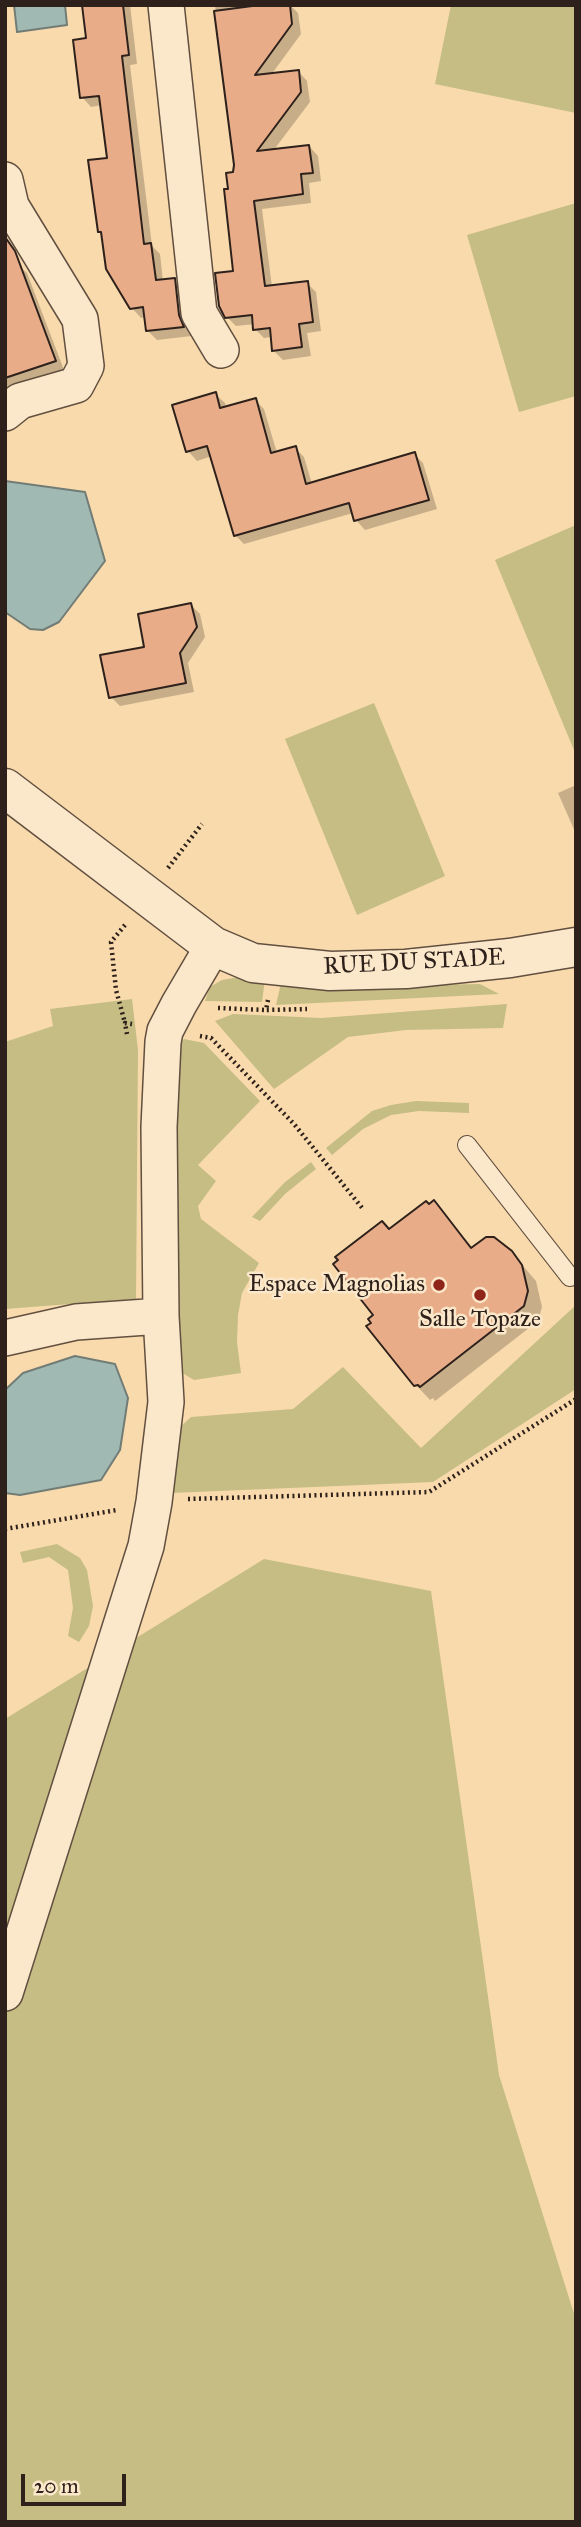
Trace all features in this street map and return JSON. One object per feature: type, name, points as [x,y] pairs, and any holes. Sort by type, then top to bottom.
[{"type":"street","points":[[166,5],[200,313],[221,350]]},
{"type":"street","points":[[5,180],[12,206],[80,319],[86,366],[76,385],[20,401],[5,413]]},
{"type":"street","name":"RUE DU STADE","points":[[5,788],[212,946],[253,963],[330,971],[406,969],[510,958],[576,947]]},
{"type":"street","points":[[5,1993],[146,1546],[166,1402],[161,1316],[159,1127],[166,1031],[212,946]]},
{"type":"street","points":[[5,1338],[76,1322],[161,1316]]},
{"type":"lane","points":[[467,1145],[570,1277]]},
{"type":"path","points":[[209,1007],[266,1010]]},
{"type":"path","points":[[128,1042],[125,1023],[211,1038],[293,1124],[363,1209]]},
{"type":"path","points":[[5,1529],[161,1500],[429,1492],[576,1399]]},
{"type":"shaded area","points":[[451,5],[576,5],[576,113],[435,84]]},
{"type":"shaded area","points":[[576,203],[576,396],[519,412],[467,235]]},
{"type":"shaded area","points":[[576,525],[576,755],[495,560]]},
{"type":"shaded area","points":[[374,703],[445,876],[357,915],[285,739]]},
{"type":"shaded area","points":[[245,976],[265,979],[262,1002],[205,1001],[210,987],[222,980]]},
{"type":"shaded area","points":[[281,983],[333,987],[480,984],[499,994],[276,1005]]},
{"type":"shaded area","points":[[132,999],[138,1050],[136,1299],[5,1309],[5,1042],[53,1026],[50,1009]]},
{"type":"shaded area","points":[[507,1004],[503,1028],[406,1030],[348,1037],[274,1089],[215,1021],[233,1014],[321,1018]]},
{"type":"shaded area","points":[[184,1039],[204,1043],[260,1101],[198,1165],[216,1181],[198,1206],[201,1219],[259,1263],[242,1293],[238,1315],[237,1342],[241,1373],[194,1380],[179,1371],[173,1053]]},
{"type":"shaded area","points":[[416,1101],[469,1103],[469,1113],[419,1111],[391,1115],[363,1129],[332,1155],[326,1148],[372,1111]]},
{"type":"shaded area","points":[[311,1162],[316,1169],[285,1194],[260,1221],[252,1217],[285,1182]]},
{"type":"shaded area","points":[[576,1305],[576,1389],[433,1482],[171,1493],[178,1429],[191,1417],[293,1409],[343,1367],[421,1448]]},
{"type":"shaded area","points":[[57,1544],[80,1558],[87,1570],[93,1606],[89,1626],[79,1642],[68,1636],[73,1608],[68,1570],[49,1557],[23,1563],[20,1552]]},
{"type":"shaded area","points":[[264,1559],[431,1591],[499,2075],[576,2320],[576,2522],[5,2522],[5,1719]]},
{"type":"water","points":[[14,5],[65,5],[67,25],[17,32]]},
{"type":"water","points":[[5,481],[85,492],[105,561],[59,622],[43,630],[30,629],[5,612]]},
{"type":"water","points":[[75,1356],[115,1364],[128,1398],[120,1450],[101,1480],[20,1495],[5,1493],[5,1390],[23,1373]]},
{"type":"building","points":[[82,5],[123,5],[129,55],[122,56],[144,244],[151,243],[156,280],[175,278],[179,315],[184,327],[146,331],[143,307],[130,309],[106,269],[88,160],[107,158],[99,96],[80,98],[73,40],[86,38]]},
{"type":"building","points":[[260,5],[290,5],[292,24],[255,75],[299,70],[301,92],[257,151],[309,145],[313,173],[301,174],[303,194],[254,201],[265,286],[308,281],[313,322],[299,324],[302,347],[272,351],[270,328],[253,330],[252,315],[225,318],[219,306],[215,273],[233,271],[224,189],[228,189],[226,173],[233,172],[234,165],[214,11]]},
{"type":"building","points":[[5,237],[15,251],[56,361],[5,378]]},
{"type":"building","points":[[216,392],[220,408],[256,398],[271,453],[296,446],[306,484],[415,452],[429,500],[354,521],[349,503],[234,536],[207,446],[186,452],[172,405]]},
{"type":"building","points":[[191,603],[197,627],[180,653],[186,683],[109,698],[100,655],[144,647],[138,614]]},
{"type":"building","name":"Espace Magnolias","points":[[434,1200],[471,1248],[486,1237],[494,1237],[512,1251],[522,1265],[528,1291],[524,1306],[420,1387],[414,1386],[366,1326],[371,1323],[368,1319],[373,1315],[333,1264],[338,1260],[335,1257],[382,1221],[389,1229],[426,1201],[429,1204]]},
{"type":"place","name":"Espace Magnolias","points":[[439,1285]]},
{"type":"place","name":"Salle Topaze","points":[[480,1295]]}]
